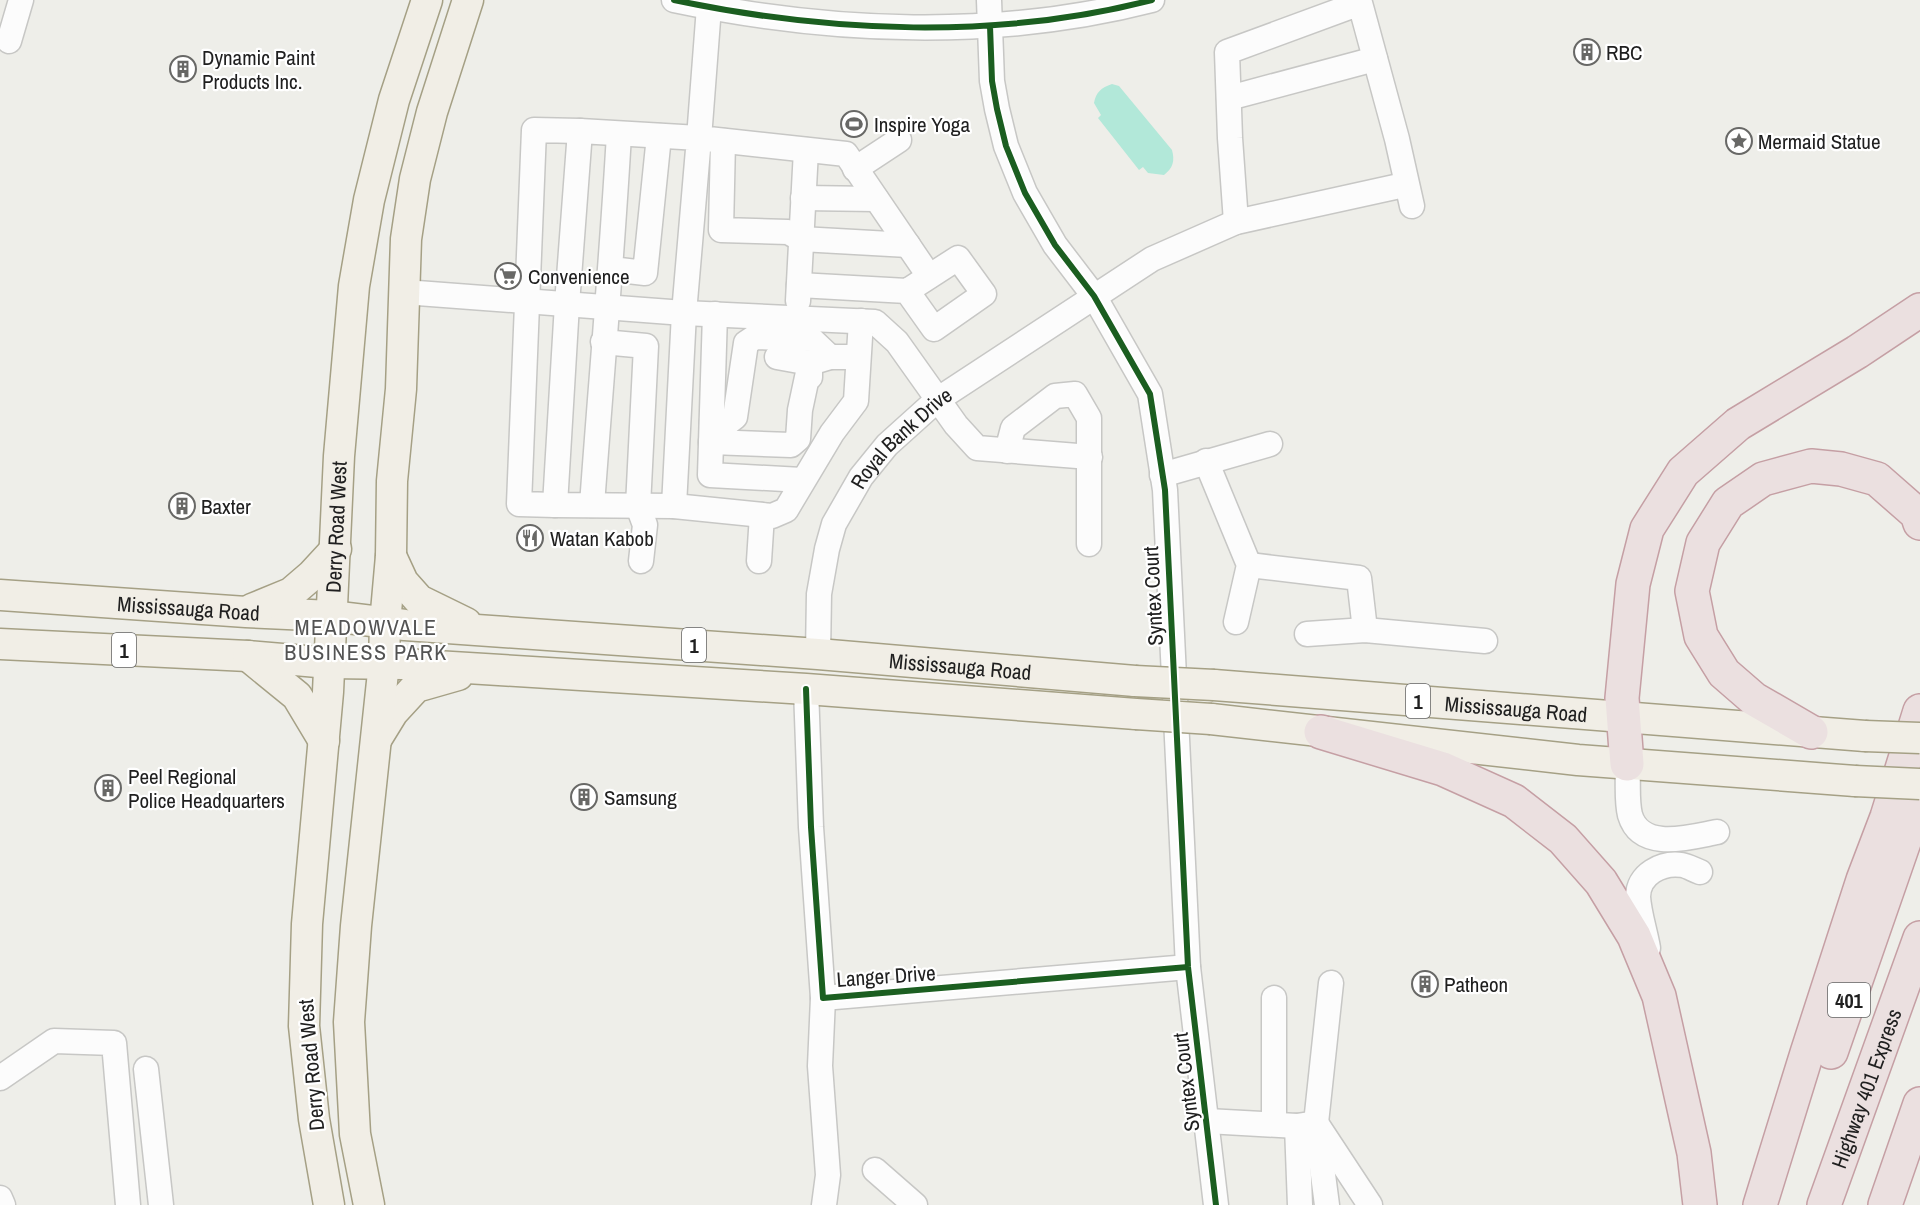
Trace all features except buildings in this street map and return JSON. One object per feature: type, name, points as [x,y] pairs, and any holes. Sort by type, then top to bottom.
[{"type":"highway","points":[[1627,764],[1622,698],[1633,584],[1647,529],[1683,472],[1738,424],[1857,352],[1920,310]]},
{"type":"highway","points":[[1811,732],[1754,699],[1724,673],[1701,636],[1692,591],[1703,543],[1728,503],[1763,479],[1811,466],[1841,469],[1877,479],[1917,514],[1920,523]]},
{"type":"highway","points":[[1760,1205],[1863,880],[1887,817],[1920,711]]},
{"type":"highway","points":[[1321,732],[1443,770],[1514,801],[1563,839],[1601,882],[1635,936],[1659,996],[1694,1153],[1700,1205]]},
{"type":"highway","name":"401","points":[[1777,1205],[1920,796]]},
{"type":"highway","name":"Highway 401 Express","points":[[1824,1205],[1920,938]]},
{"type":"highway","points":[[1885,1205],[1920,1104]]},
{"type":"main road","name":"Derry Road West","points":[[329,1205],[314,1119],[304,1026],[307,924],[324,741],[336,549],[339,456],[354,286],[369,200],[394,100],[427,0]]},
{"type":"main road","name":"Derry Road West","points":[[369,1205],[355,1134],[350,1022],[357,926],[384,663],[391,556],[392,482],[401,389],[406,239],[415,179],[432,112],[468,0]]},
{"type":"main road","points":[[246,612],[291,593],[312,576],[336,549]]},
{"type":"main road","points":[[391,556],[403,582],[419,600],[477,629]]},
{"type":"main road","name":"Mississauga Road","points":[[0,595],[246,612],[331,615],[385,623],[818,654],[1622,718],[1920,738]]},
{"type":"main road","name":"Mississauga Road","points":[[0,644],[248,656],[329,663],[384,663],[806,689],[1211,719],[1578,760],[1920,784]]},
{"type":"main road","points":[[248,656],[297,696],[324,741]]},
{"type":"main road","points":[[375,740],[393,712],[416,687],[450,676],[500,671]]},
{"type":"street","points":[[9,41],[21,0]]},
{"type":"street","points":[[674,0],[801,21],[920,27],[990,26],[1074,16],[1152,0]]},
{"type":"street","name":"Syntex Court","points":[[989,0],[993,81],[1006,146],[1025,193],[1055,245],[1094,296],[1150,394],[1165,490],[1188,968],[1208,1121],[1216,1205]]},
{"type":"street","points":[[1236,222],[1227,52],[1362,1],[1412,206]]},
{"type":"street","points":[[709,7],[711,140],[721,230],[788,232],[801,239],[908,245]]},
{"type":"street","points":[[1228,98],[1375,59]]},
{"type":"street","points":[[861,321],[856,401],[807,472],[786,510],[772,516],[674,506],[519,504],[534,130],[711,140],[846,154],[929,276]]},
{"type":"street","points":[[555,505],[580,131]]},
{"type":"street","points":[[592,505],[603,342],[611,269],[619,134]]},
{"type":"street","points":[[611,269],[645,273],[659,136]]},
{"type":"street","points":[[674,506],[684,313],[711,140]]},
{"type":"street","points":[[855,169],[899,140]]},
{"type":"street","points":[[797,318],[806,150]]},
{"type":"street","name":"Royal Bank Drive","points":[[818,654],[819,594],[834,524],[861,477],[887,445],[937,400],[1152,259],[1236,222],[1395,187]]},
{"type":"street","points":[[803,198],[876,199]]},
{"type":"street","points":[[799,285],[907,291],[958,258],[984,294],[934,329],[907,291]]},
{"type":"street","points":[[404,292],[684,313],[875,322],[897,342],[961,432],[977,448],[1090,457]]},
{"type":"street","points":[[715,314],[710,475],[807,472]]},
{"type":"street","points":[[711,432],[735,417],[746,343],[755,337],[811,339],[820,360],[807,472]]},
{"type":"street","points":[[603,342],[646,346],[638,506],[645,525],[641,561]]},
{"type":"street","points":[[777,357],[820,360],[858,357]]},
{"type":"street","points":[[711,432],[791,445],[798,439],[800,410],[820,360]]},
{"type":"street","points":[[1007,451],[1013,428],[1055,396],[1075,394],[1089,417],[1089,544]]},
{"type":"street","points":[[1162,475],[1270,444]]},
{"type":"street","points":[[1206,461],[1249,565],[1236,622]]},
{"type":"street","points":[[759,561],[762,515]]},
{"type":"street","points":[[1249,565],[1359,578],[1365,630]]},
{"type":"street","points":[[1307,634],[1365,630],[1485,641]]},
{"type":"street","name":"Langer Drive","points":[[806,689],[811,827],[823,998],[1188,968]]},
{"type":"street","points":[[1627,764],[1630,817],[1637,827],[1661,839],[1676,840],[1717,832]]},
{"type":"street","points":[[1659,996],[1638,896],[1641,884],[1647,875],[1657,868],[1668,865],[1682,866],[1700,872]]},
{"type":"street","points":[[1327,1205],[1296,1124],[1331,983]]},
{"type":"street","points":[[823,998],[820,1066],[828,1175],[824,1205]]},
{"type":"street","points":[[1274,999],[1296,1124],[1300,1205]]},
{"type":"street","points":[[0,1078],[54,1041],[114,1043],[128,1205]]},
{"type":"street","points":[[146,1069],[161,1205]]},
{"type":"street","points":[[1208,1121],[1296,1124],[1370,1205]]},
{"type":"street","points":[[875,1170],[915,1205]]},
{"type":"street","points":[[0,1198],[3,1205]]},
{"type":"green space","points":[[1112,84],[1119,86],[1172,150],[1172,164],[1164,175],[1148,173],[1143,167],[1139,170],[1098,118],[1101,115],[1094,103],[1096,96],[1102,89]]},
{"type":"cycle path","points":[[674,0],[793,20],[913,27],[1034,22],[1093,13],[1152,0]]},
{"type":"cycle path","points":[[990,26],[992,81],[997,109],[1006,146],[1025,193],[1055,245],[1094,296],[1150,394],[1165,490],[1188,967],[1216,1205]]},
{"type":"cycle path","points":[[806,689],[811,827],[823,998],[1188,967]]},
{"type":"place","name":"RBC","points":[[1587,52]]},
{"type":"place","name":"Dynamic Paint Products Inc.","points":[[183,69]]},
{"type":"place","name":"Inspire Yoga","points":[[854,124]]},
{"type":"place","name":"Mermaid Statue","points":[[1739,141]]},
{"type":"place","name":"Convenience","points":[[508,276]]},
{"type":"place","name":"Baxter","points":[[182,506]]},
{"type":"place","name":"Watan Kabob","points":[[530,538]]},
{"type":"place","name":"Peel Regional Police Headquarters","points":[[108,788]]},
{"type":"place","name":"Samsung","points":[[584,797]]},
{"type":"place","name":"Patheon","points":[[1425,984]]},
{"type":"district","name":"MEADOWVALE BUSINESS PARK","points":[[366,640]]}]
